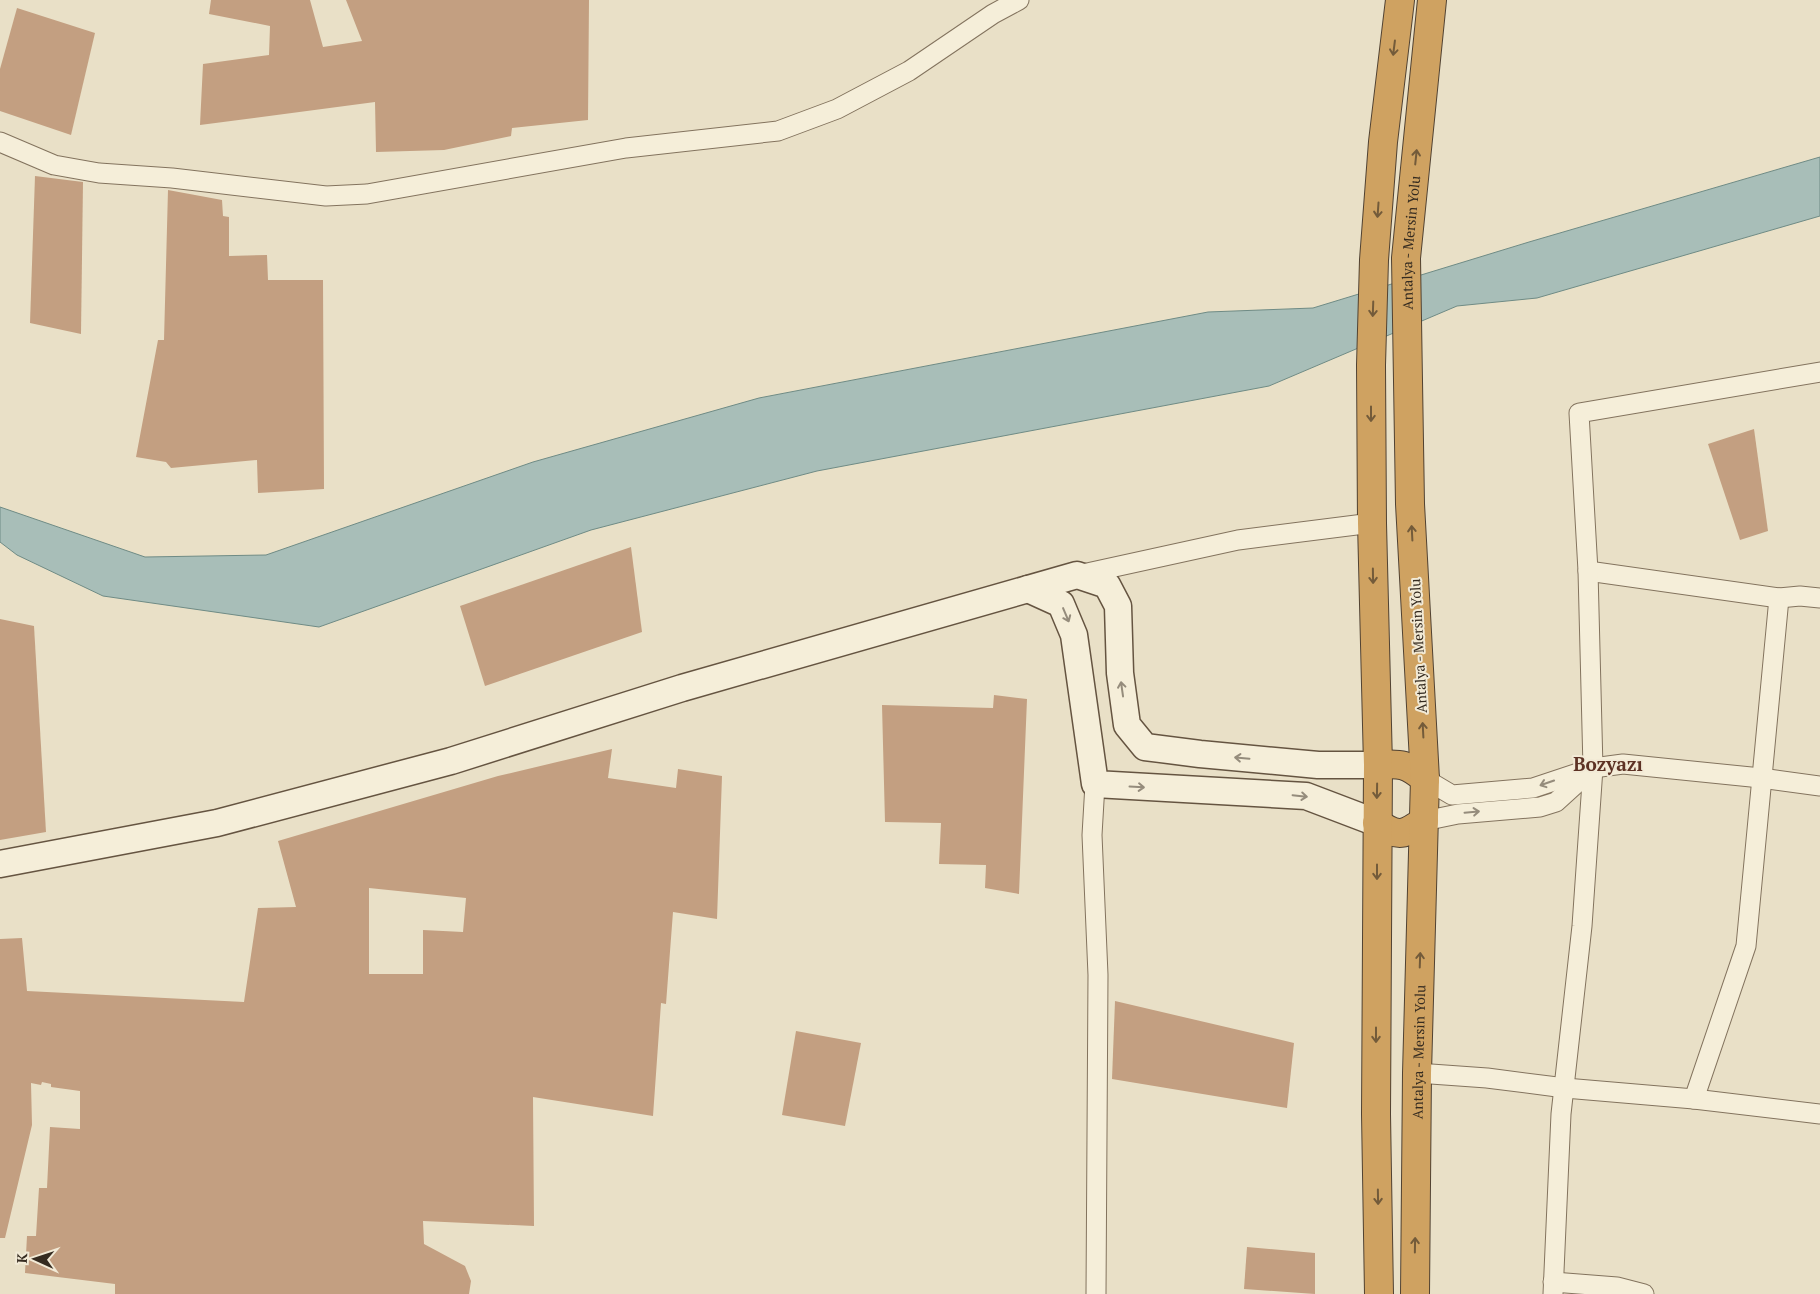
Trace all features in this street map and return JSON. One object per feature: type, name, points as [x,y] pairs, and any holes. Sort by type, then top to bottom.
[{"type":"highway","points":[[1379,1294],[1376,1114],[1378,765],[1372,523],[1371,365],[1374,260],[1383,142],[1400,0]]},
{"type":"highway","name":"Antalya - Mersin Yolu","points":[[1415,1294],[1417,1073],[1425,778],[1410,504],[1406,258],[1432,0]]},
{"type":"highway","points":[[1378,765],[1395,763],[1412,768],[1425,778]]},
{"type":"highway","points":[[1377,824],[1401,835],[1424,821]]},
{"type":"street","points":[[0,142],[54,165],[98,173],[172,178],[326,196],[367,194],[626,148],[778,131],[837,109],[909,71],[992,14],[1019,0]]},
{"type":"street","points":[[1644,1294],[1617,1287],[1553,1288],[1562,1114],[1582,926],[1593,768],[1588,571],[1579,413],[1820,372]]},
{"type":"street","points":[[0,864],[217,824],[451,761],[682,688],[1076,575],[1238,540],[1372,523]]},
{"type":"street","points":[[1588,571],[1778,598],[1800,596],[1820,598]]},
{"type":"street","points":[[1076,575],[1107,585],[1118,606],[1120,673],[1127,725],[1145,747],[1318,765],[1378,765]]},
{"type":"street","points":[[1028,589],[1061,604],[1074,635],[1095,784],[1092,835],[1098,975],[1096,1294]]},
{"type":"street","points":[[1694,1099],[1746,946],[1778,598]]},
{"type":"street","points":[[1425,778],[1452,795],[1533,788],[1593,768],[1623,764],[1820,786]]},
{"type":"street","points":[[1424,821],[1458,814],[1540,807],[1556,802],[1593,768]]},
{"type":"street","points":[[1095,784],[1306,796],[1377,824]]},
{"type":"street","points":[[1417,1073],[1487,1078],[1565,1088],[1694,1099],[1820,1114]]},
{"type":"water","points":[[1820,157],[1820,216],[1537,298],[1457,306],[1269,386],[817,471],[591,530],[319,627],[103,596],[17,555],[0,542],[0,507],[145,557],[266,555],[533,462],[759,398],[1208,312],[1313,308],[1529,242]]},
{"type":"building","points":[[211,0],[310,0],[323,47],[362,41],[346,0],[589,0],[588,120],[512,128],[511,136],[444,150],[376,152],[375,102],[200,125],[203,64],[269,55],[270,26],[209,14]]},
{"type":"building","points":[[17,8],[95,33],[71,135],[0,111],[0,69]]},
{"type":"building","points":[[35,176],[83,182],[81,334],[30,323]]},
{"type":"building","points":[[168,190],[222,200],[223,216],[229,217],[229,256],[267,255],[268,280],[323,280],[324,489],[258,493],[257,460],[171,468],[166,462],[136,457],[158,340],[164,340]]},
{"type":"building","points":[[1754,429],[1768,531],[1740,540],[1708,444]]},
{"type":"building","points":[[631,547],[642,632],[485,686],[460,606]]},
{"type":"building","points":[[0,619],[34,626],[46,832],[0,840]]},
{"type":"building","points":[[994,695],[1027,699],[1019,894],[985,888],[986,865],[939,864],[941,823],[885,822],[882,705],[993,708]]},
{"type":"building","points":[[612,749],[608,778],[676,788],[678,769],[722,776],[717,919],[673,912],[666,1004],[661,1003],[653,1116],[533,1097],[534,1226],[423,1221],[424,1244],[465,1266],[471,1281],[469,1294],[115,1294],[115,1284],[25,1273],[27,1236],[36,1236],[39,1188],[47,1188],[50,1127],[80,1129],[80,1091],[51,1087],[51,1084],[42,1082],[41,1085],[31,1083],[32,1125],[5,1238],[0,1238],[0,939],[22,938],[27,991],[244,1002],[258,908],[296,907],[278,841],[498,776]],"holes":[[[369,888],[466,898],[463,932],[423,930],[423,974],[369,974]]]},
{"type":"building","points":[[1115,1001],[1294,1043],[1287,1108],[1112,1079]]},
{"type":"building","points":[[796,1031],[861,1043],[845,1126],[782,1115]]},
{"type":"building","points":[[1247,1247],[1315,1253],[1315,1294],[1244,1289]]},
{"type":"district","name":"Bozyazı","points":[[1608,763]]}]
